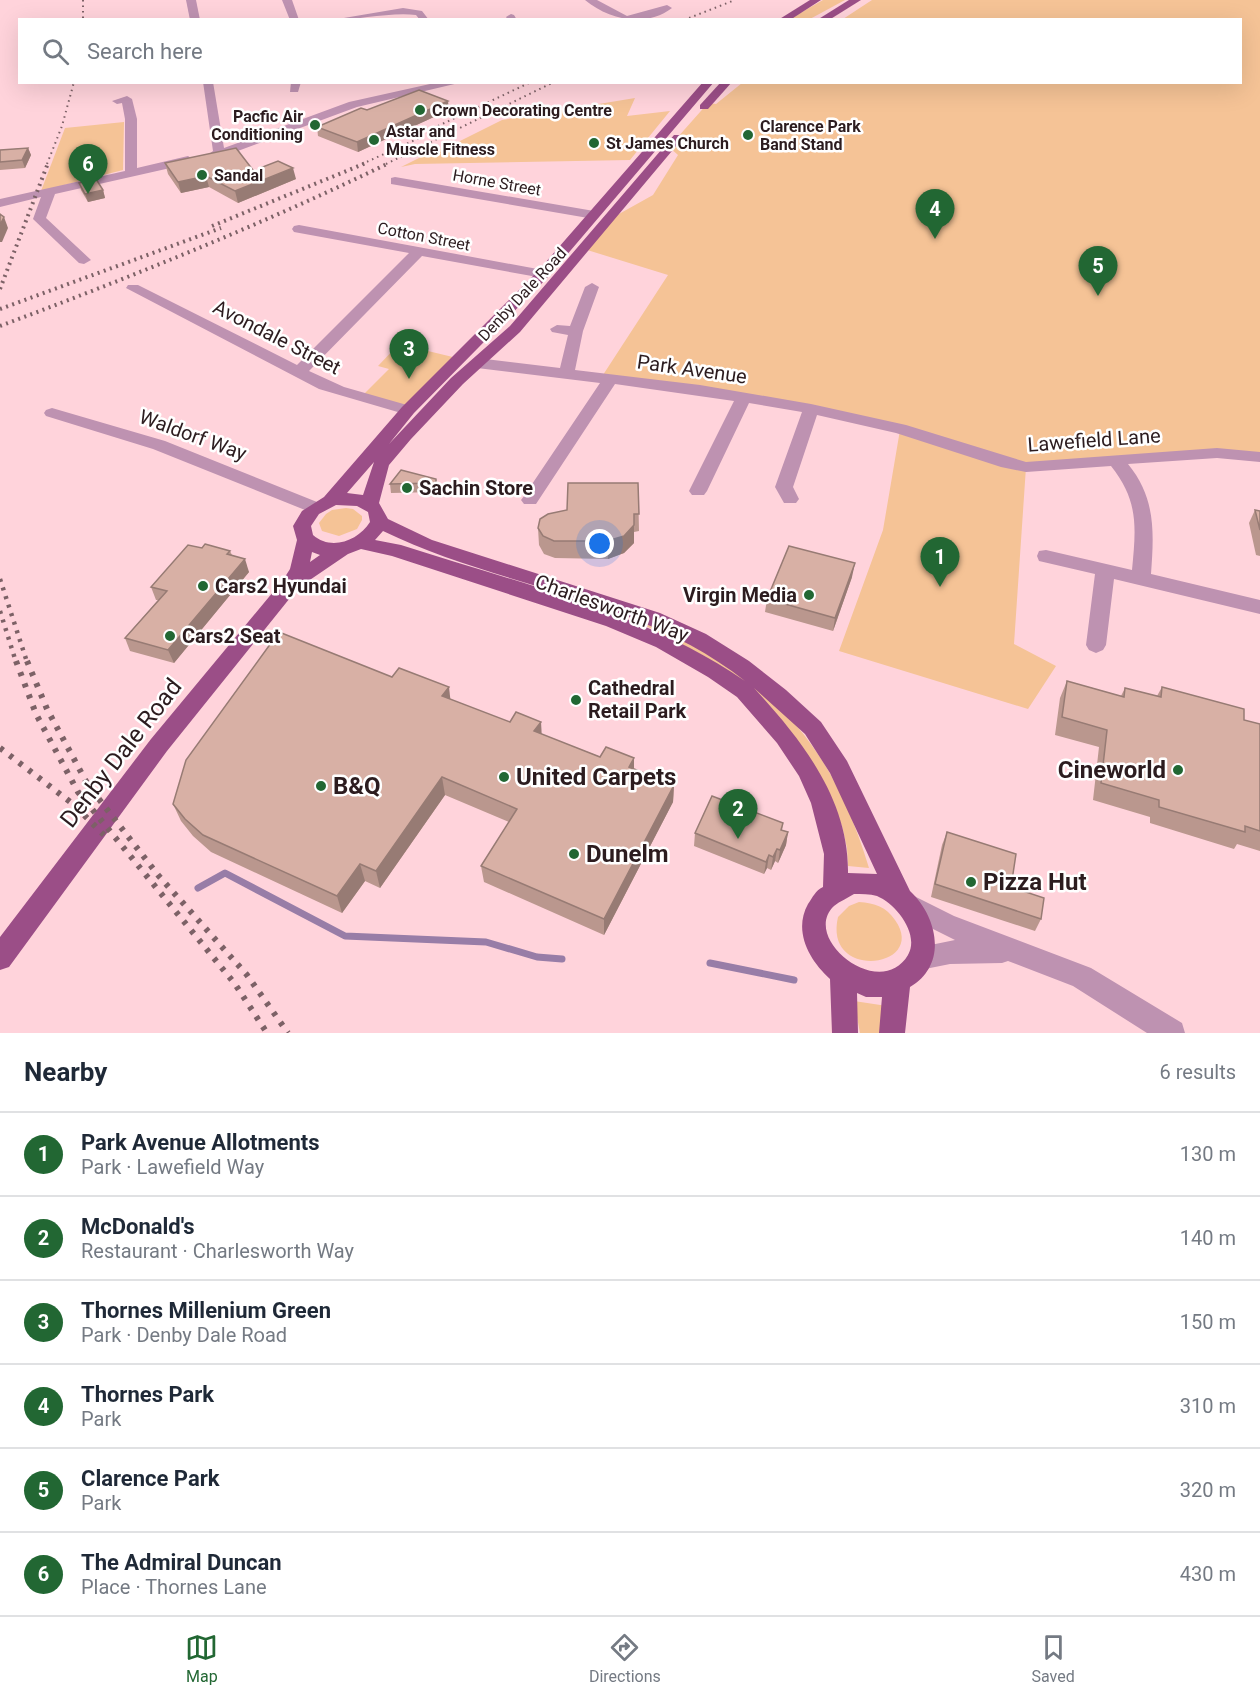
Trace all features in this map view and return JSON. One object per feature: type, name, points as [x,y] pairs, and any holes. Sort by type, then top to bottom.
[{"type":"main road","points":[[785,18],[816,0]]},
{"type":"main road","points":[[824,18],[856,0]]},
{"type":"main road","name":"Denby Dale Road","points":[[323,504],[352,477],[408,410],[543,274],[707,84]]},
{"type":"main road","name":"Denby Dale Road","points":[[374,513],[373,486],[381,464],[405,435],[477,363],[515,329],[725,84]]},
{"type":"main road","points":[[353,499],[374,513],[369,537],[351,546],[321,548],[306,540],[303,535],[303,524],[323,504],[353,499]]},
{"type":"main road","name":"Charlesworth Way","points":[[374,513],[425,544],[653,618],[699,639],[742,667],[779,696],[813,728],[839,768],[904,901]]},
{"type":"main road","name":"Denby Dale Road","points":[[0,958],[159,745],[290,585],[299,570],[306,540]]},
{"type":"main road","name":"Denby Dale Road","points":[[290,585],[351,546]]},
{"type":"main road","name":"Charlesworth Way","points":[[351,546],[394,550],[614,621],[663,642],[716,671],[744,691],[785,737],[808,771],[822,803],[836,854],[836,889]]},
{"type":"main road","points":[[851,883],[868,883],[885,888],[904,901],[921,926],[924,943],[920,958],[911,972],[897,981],[880,985],[861,982],[843,974],[830,964],[815,939],[813,927],[820,903],[836,889],[851,883]]},
{"type":"main road","points":[[843,974],[845,1033]]},
{"type":"main road","points":[[892,1033],[897,981]]},
{"type":"street","points":[[191,0],[195,18]]},
{"type":"street","points":[[287,0],[294,18]]},
{"type":"street","points":[[590,0],[624,18]]},
{"type":"street","points":[[638,18],[667,8],[657,4]]},
{"type":"street","points":[[351,18],[403,11],[419,13],[424,18]]},
{"type":"street","points":[[208,84],[219,154]]},
{"type":"street","points":[[0,203],[219,154],[333,111],[408,87],[438,84]]},
{"type":"street","points":[[117,100],[127,99],[131,119],[131,173]]},
{"type":"street","name":"Horne Street","points":[[395,181],[594,215]]},
{"type":"street","points":[[50,191],[39,219],[84,260]]},
{"type":"street","name":"Cotton Street","points":[[299,229],[543,274]]},
{"type":"street","points":[[299,372],[420,251]]},
{"type":"street","name":"Avondale Street","points":[[133,288],[299,372],[315,383],[408,410]]},
{"type":"street","points":[[566,374],[576,332],[590,309],[594,291]]},
{"type":"street","points":[[557,329],[576,332]]},
{"type":"street","name":"Park Avenue","points":[[477,363],[744,397],[900,429]]},
{"type":"street","points":[[530,500],[610,380]]},
{"type":"street","points":[[698,491],[744,397]]},
{"type":"street","points":[[790,499],[784,487],[811,409]]},
{"type":"street","name":"Waldorf Way","points":[[52,413],[159,445],[323,504]]},
{"type":"street","name":"Lawefield Lane","points":[[900,429],[1026,467],[1217,453],[1260,457]]},
{"type":"street","points":[[1116,461],[1128,473],[1144,506],[1141,579]]},
{"type":"street","points":[[1046,556],[1260,607]]},
{"type":"street","points":[[1096,645],[1105,571]]},
{"type":"street","points":[[904,901],[945,924],[1082,977],[1172,1033]]},
{"type":"street","points":[[920,958],[975,950],[1019,952]]},
{"type":"shaded area","points":[[823,0],[845,0],[812,18],[792,18]]},
{"type":"shaded area","points":[[872,0],[1260,0],[1260,457],[1217,453],[1026,467],[1014,644],[1056,666],[1028,709],[839,651],[883,530],[900,430],[811,409],[601,378],[668,275],[584,249],[610,219],[653,195],[678,155],[669,147],[708,103],[716,104],[741,84],[1242,84],[1242,18],[845,18]]},
{"type":"shaded area","points":[[635,98],[627,116],[670,111],[630,160],[415,164],[401,167],[502,120]]},
{"type":"shaded area","points":[[124,122],[123,170],[41,191],[65,128]]},
{"type":"shaded area","points":[[399,344],[461,359],[408,410],[364,394],[389,369],[378,366]]},
{"type":"shaded area","points":[[353,509],[362,516],[357,529],[339,536],[322,531],[319,523],[326,514],[332,510]]},
{"type":"shaded area","points":[[650,624],[693,645],[730,668],[762,692],[790,719],[814,749],[835,783],[853,823],[869,868],[848,866],[842,826],[817,770],[706,657],[646,626]]},
{"type":"shaded area","points":[[859,902],[880,906],[895,920],[902,936],[898,949],[888,957],[874,961],[858,959],[845,952],[838,938],[838,917],[849,906]]},
{"type":"shaded area","points":[[854,1001],[887,1006],[882,1033],[860,1033]]},
{"type":"building","points":[[419,90],[448,101],[357,142],[317,127],[361,108],[367,110]]},
{"type":"building","points":[[28,148],[22,160],[0,162],[0,150]]},
{"type":"building","points":[[236,148],[259,178],[260,168],[278,161],[293,168],[235,191],[206,176],[178,182],[165,163]]},
{"type":"building","points":[[96,179],[103,190],[85,194],[79,183]]},
{"type":"building","points":[[401,470],[436,479],[436,483],[390,484]]},
{"type":"building","points":[[568,483],[638,483],[639,514],[634,514],[634,525],[624,536],[607,541],[554,541],[543,536],[538,528],[540,519],[548,514],[567,510]]},
{"type":"building","points":[[1255,510],[1260,511],[1260,530]]},
{"type":"building","points":[[205,544],[230,551],[227,554],[245,559],[168,650],[125,638],[167,591],[151,587],[188,545],[202,548]]},
{"type":"building","name":"Virgin Media","points":[[789,546],[855,563],[835,618],[767,599]]},
{"type":"building","points":[[279,632],[392,677],[399,668],[449,687],[442,696],[510,722],[516,712],[541,722],[534,731],[600,757],[606,747],[634,758],[629,767],[674,785],[604,919],[481,866],[517,809],[442,777],[376,871],[360,864],[337,896],[203,835],[185,819],[173,804],[186,760]]},
{"type":"building","name":"Cineworld","points":[[1067,681],[1124,697],[1125,688],[1161,697],[1162,687],[1244,709],[1244,720],[1260,724],[1260,831],[1245,826],[1245,832],[1159,807],[1159,800],[1101,783],[1107,730],[1062,717]]},
{"type":"building","points":[[712,796],[783,823],[781,830],[788,832],[780,850],[777,849],[773,857],[769,855],[766,862],[695,833]]},
{"type":"building","name":"Pizza Hut","points":[[947,832],[1016,854],[1011,887],[1044,898],[1041,919],[935,884]]},
{"type":"waterway","points":[[198,888],[225,873],[345,936],[486,942],[537,957],[562,959]]},
{"type":"waterway","points":[[710,963],[794,980]]},
{"type":"railway","points":[[83,0],[83,18]]},
{"type":"railway","points":[[689,18],[735,0]]},
{"type":"railway","points":[[47,164],[62,126],[73,84]]},
{"type":"railway","points":[[438,126],[527,84]]},
{"type":"railway","points":[[386,164],[550,84]]},
{"type":"railway","points":[[362,164],[446,126]]},
{"type":"railway","points":[[0,289],[48,163]]},
{"type":"railway","points":[[212,226],[366,163]]},
{"type":"railway","points":[[0,326],[196,249],[389,163]]},
{"type":"railway","points":[[0,309],[221,228]]},
{"type":"railway","points":[[0,579],[27,662]]},
{"type":"railway","points":[[0,611],[16,662]]},
{"type":"railway","points":[[16,661],[36,714],[78,792],[235,984],[267,1033]]},
{"type":"railway","points":[[27,661],[47,709],[88,785],[158,875],[247,975],[288,1033]]},
{"type":"railway","points":[[0,748],[73,804],[104,835]]},
{"type":"place","name":"Crown Decorating Centre","points":[[420,110]]},
{"type":"place","name":"Pacfic Air Conditioning","points":[[315,125]]},
{"type":"place","name":"Clarence Park Band Stand","points":[[748,135]]},
{"type":"place","name":"Astar and Muscle Fitness","points":[[374,140]]},
{"type":"place","name":"St James Church","points":[[594,143]]},
{"type":"place","name":"Sandal","points":[[202,175]]},
{"type":"place","name":"The Admiral Duncan","points":[[88,194]]},
{"type":"place","name":"Thornes Park","points":[[935,239]]},
{"type":"place","name":"Clarence Park","points":[[1098,296]]},
{"type":"place","name":"Thornes Millenium Green","points":[[409,379]]},
{"type":"place","name":"Sachin Store","points":[[407,488]]},
{"type":"place","name":"Cars2 Hyundai","points":[[203,586]]},
{"type":"place","name":"Park Avenue Allotments","points":[[940,587]]},
{"type":"place","name":"Virgin Media","points":[[809,595]]},
{"type":"place","name":"Cars2 Seat","points":[[170,636]]},
{"type":"place","name":"Cathedral Retail Park","points":[[576,700]]},
{"type":"place","name":"Cineworld","points":[[1178,770]]},
{"type":"place","name":"United Carpets","points":[[504,777]]},
{"type":"place","name":"B&Q","points":[[321,786]]},
{"type":"place","name":"McDonald's","points":[[738,839]]},
{"type":"place","name":"Dunelm","points":[[574,854]]},
{"type":"place","name":"Pizza Hut","points":[[971,882]]}]
